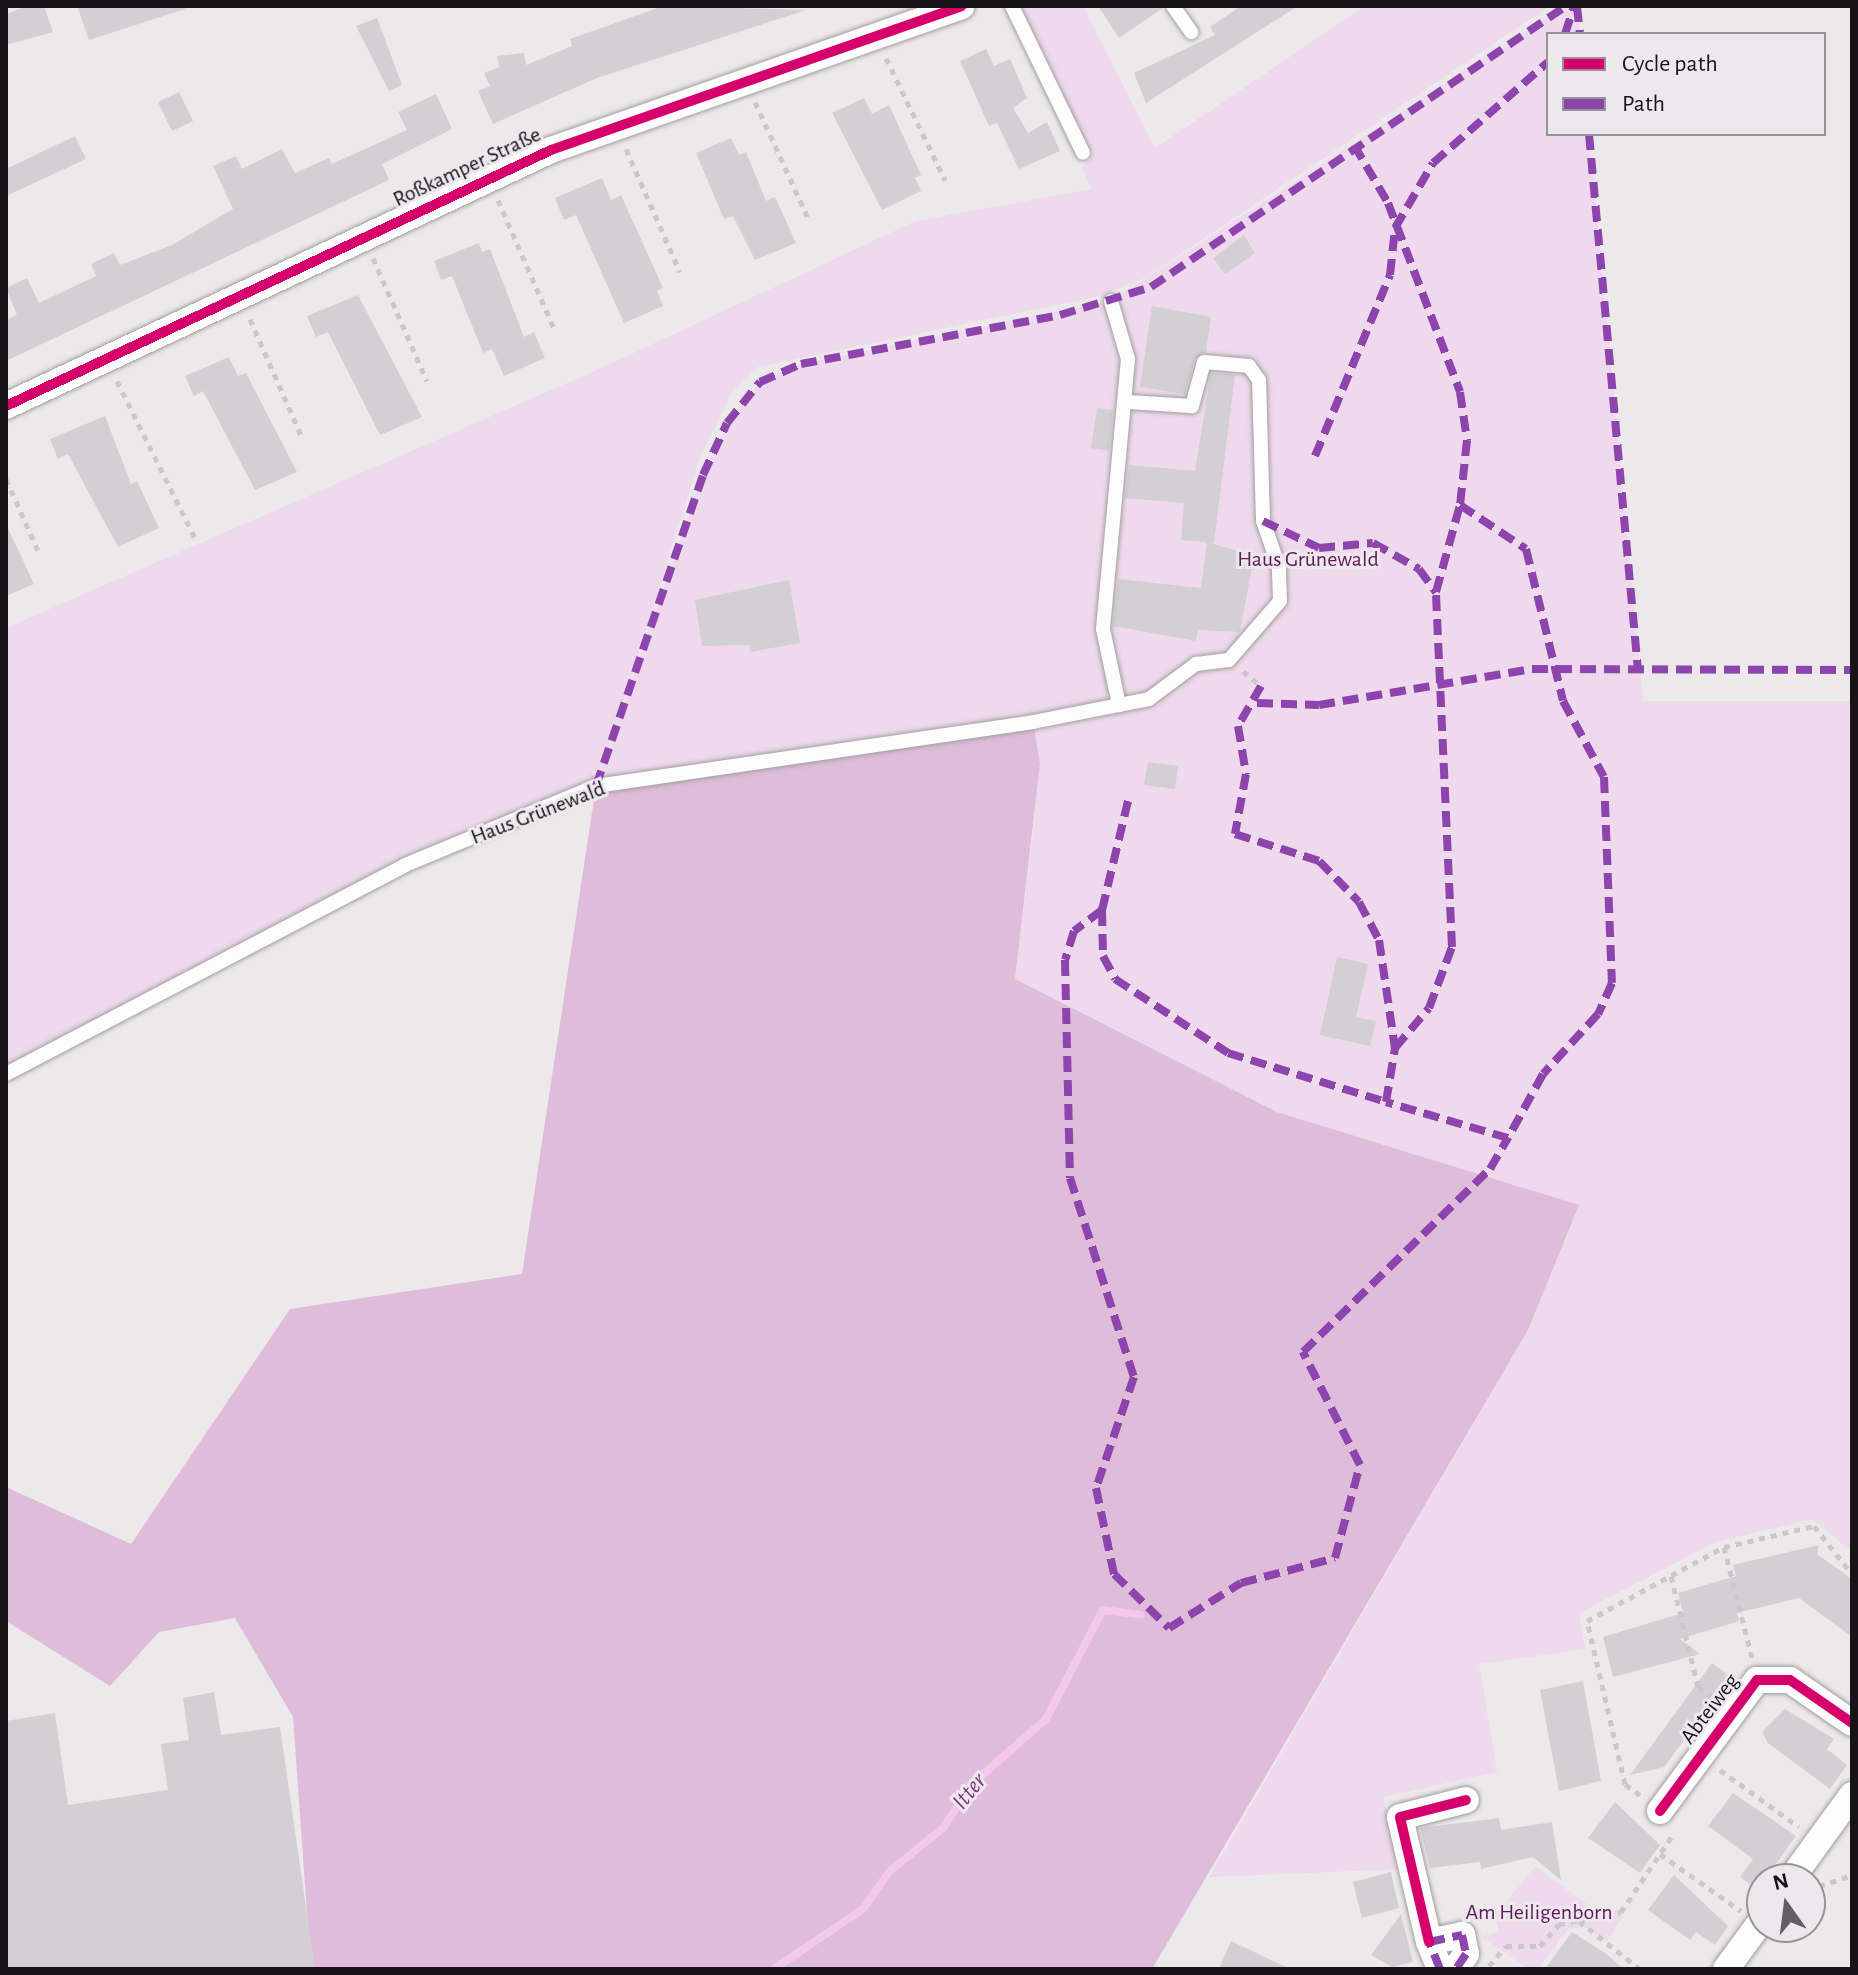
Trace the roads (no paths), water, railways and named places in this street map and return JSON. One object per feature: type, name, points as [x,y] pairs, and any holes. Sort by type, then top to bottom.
[{"type":"street","name":"Roßkamper Straße","points":[[6,406],[489,178],[615,125],[962,6]]},
{"type":"street","name":"Abteiweg","points":[[1660,1811],[1731,1710],[1757,1680],[1790,1680],[1852,1723]]},
{"type":"street","points":[[1803,1863],[1852,1795]]},
{"type":"street","points":[[1440,1969],[1429,1942],[1400,1817],[1466,1800]]},
{"type":"street","points":[[1429,1942],[1462,1935],[1466,1954],[1456,1969]]},
{"type":"street","points":[[1726,1969],[1746,1942]]},
{"type":"lane","points":[[1012,6],[1083,153]]},
{"type":"lane","points":[[1173,6],[1191,32]]},
{"type":"lane","points":[[1111,301],[1128,359],[1128,402],[1103,629],[1119,705]]},
{"type":"lane","name":"Haus Grünewald","points":[[6,1074],[405,865],[596,786],[1119,705],[1149,699],[1196,664],[1229,660],[1280,601],[1279,567],[1263,521],[1259,380],[1249,366],[1204,362],[1192,406],[1128,402]]},
{"type":"waterway","name":"Itter","points":[[774,1969],[863,1909],[889,1872],[943,1828],[972,1784],[1046,1719],[1103,1610],[1141,1615]]},
{"type":"park label","name":"Am Heiligenborn","points":[[1539,1913]]}]
